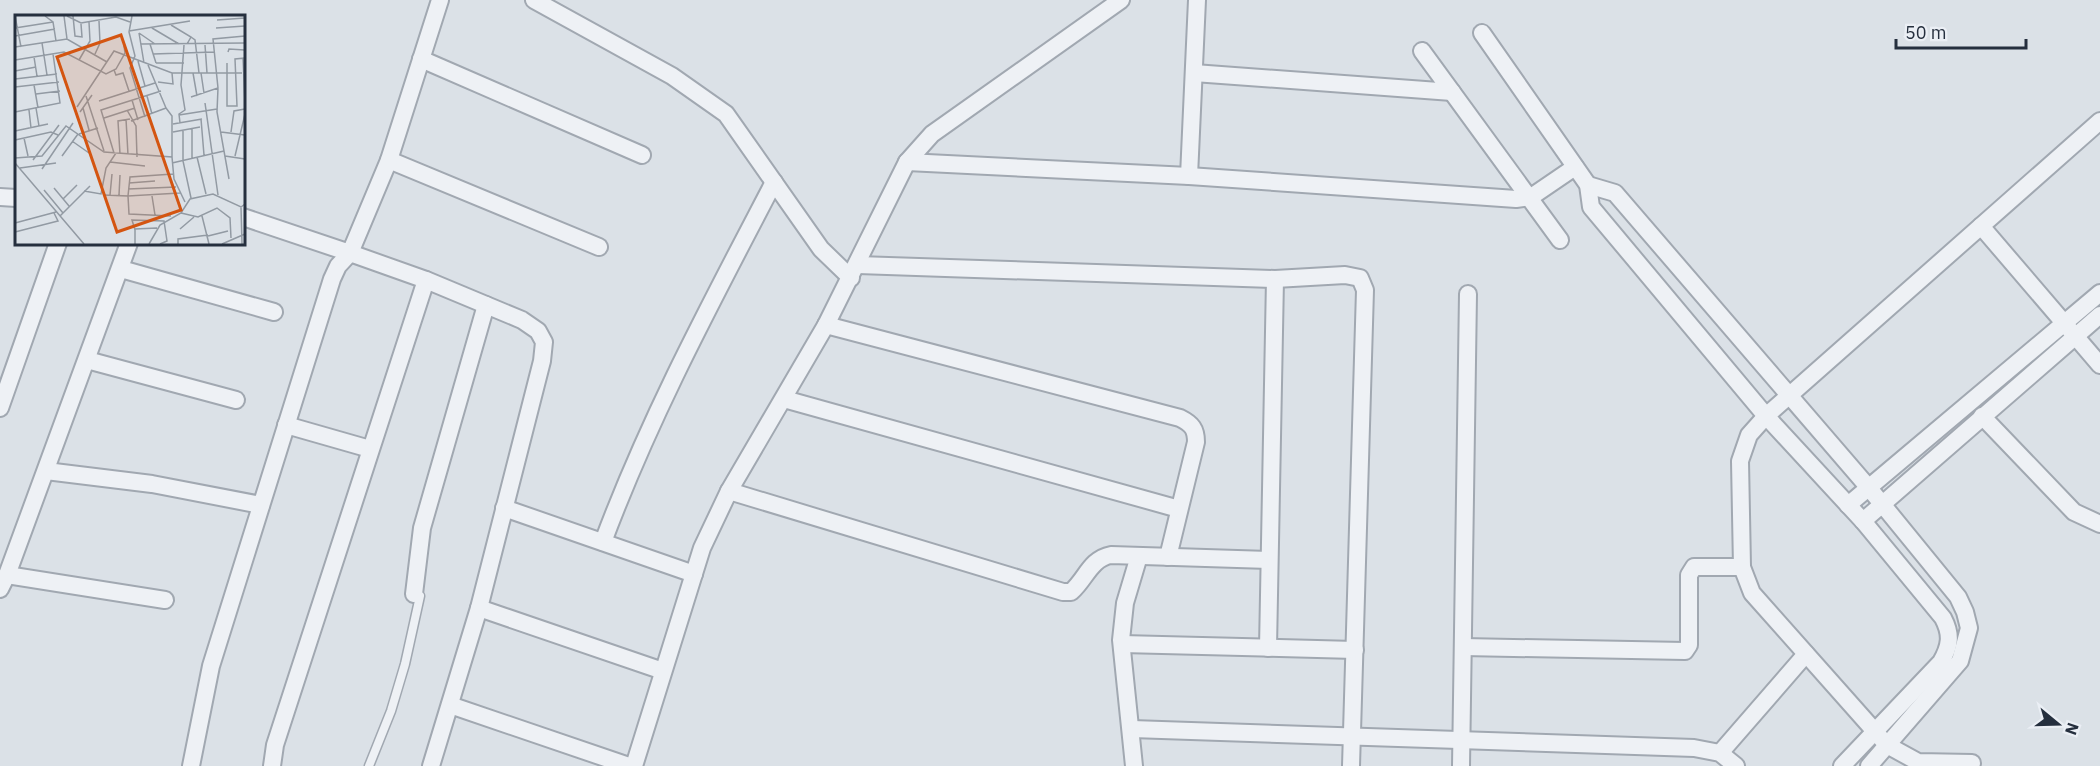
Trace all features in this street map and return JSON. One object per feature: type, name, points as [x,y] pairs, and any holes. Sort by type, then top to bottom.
[{"type":"street","points":[[191,766],[211,666],[332,279],[338,266],[350,253],[389,160],[440,0]]},
{"type":"street","points":[[534,0],[672,76],[717,106],[726,114],[821,249],[854,271],[1275,279],[1354,276],[1364,283],[1351,766]]},
{"type":"street","points":[[634,766],[702,548],[729,491],[826,325],[907,162],[932,134],[1121,0]]},
{"type":"street","points":[[1188,176],[1197,0]]},
{"type":"street","points":[[1482,33],[1588,185],[1591,207],[1766,416],[1863,521],[1943,618],[1958,643],[1960,660],[1869,766]]},
{"type":"street","points":[[1422,51],[1531,197],[1560,240]]},
{"type":"street","points":[[422,59],[642,155]]},
{"type":"street","points":[[1194,73],[1452,92]]},
{"type":"street","points":[[1972,763],[1918,762],[1887,745],[1752,593],[1742,567],[1740,461],[1749,435],[1766,416],[2100,121]]},
{"type":"street","points":[[389,160],[599,247]]},
{"type":"street","points":[[907,162],[1188,176],[1516,199],[1531,197],[1575,167]]},
{"type":"street","points":[[603,542],[638,452],[661,403],[774,182]]},
{"type":"street","points":[[1588,185],[1615,193],[1869,488],[1958,597],[1965,612],[1969,628],[1958,643],[1842,766]]},
{"type":"street","points":[[0,197],[15,198]]},
{"type":"street","points":[[244,217],[426,280],[522,320],[538,331],[544,342],[542,362],[478,608],[431,766]]},
{"type":"street","points":[[1980,226],[2068,331],[2100,365]]},
{"type":"street","points":[[0,408],[58,244]]},
{"type":"street","points":[[129,244],[4,582],[165,600]]},
{"type":"street","points":[[121,269],[273,312]]},
{"type":"street","points":[[1268,648],[1275,279]]},
{"type":"street","points":[[272,766],[275,745],[426,280]]},
{"type":"street","points":[[1863,521],[1982,416],[2068,331],[2100,293]]},
{"type":"street","points":[[1461,766],[1468,294]]},
{"type":"street","points":[[417,595],[422,528],[486,305]]},
{"type":"street","points":[[1848,505],[2068,331],[2100,315]]},
{"type":"street","points":[[826,325],[1180,418],[1189,423],[1196,431],[1196,442],[1168,557]]},
{"type":"street","points":[[87,360],[236,400]]},
{"type":"street","points":[[784,399],[1179,509]]},
{"type":"street","points":[[1982,416],[2074,512],[2100,524]]},
{"type":"street","points":[[286,425],[370,449]]},
{"type":"street","points":[[46,471],[152,484],[261,505]]},
{"type":"street","points":[[729,491],[1064,592],[1071,592],[1095,561],[1103,557],[1269,560]]},
{"type":"street","points":[[504,508],[694,574]]},
{"type":"street","points":[[1134,766],[1122,644],[1122,621],[1139,556]]},
{"type":"street","points":[[1463,647],[1684,651],[1689,638],[1689,575],[1694,567],[1704,565],[1742,567]]},
{"type":"street","points":[[478,608],[663,671]]},
{"type":"street","points":[[1122,644],[1354,650]]},
{"type":"street","points":[[1720,753],[1806,654]]},
{"type":"street","points":[[450,705],[629,766]]},
{"type":"street","points":[[1132,729],[1694,748],[1720,753],[1736,766]]},
{"type":"lane","points":[[369,766],[397,692],[417,595]]}]
